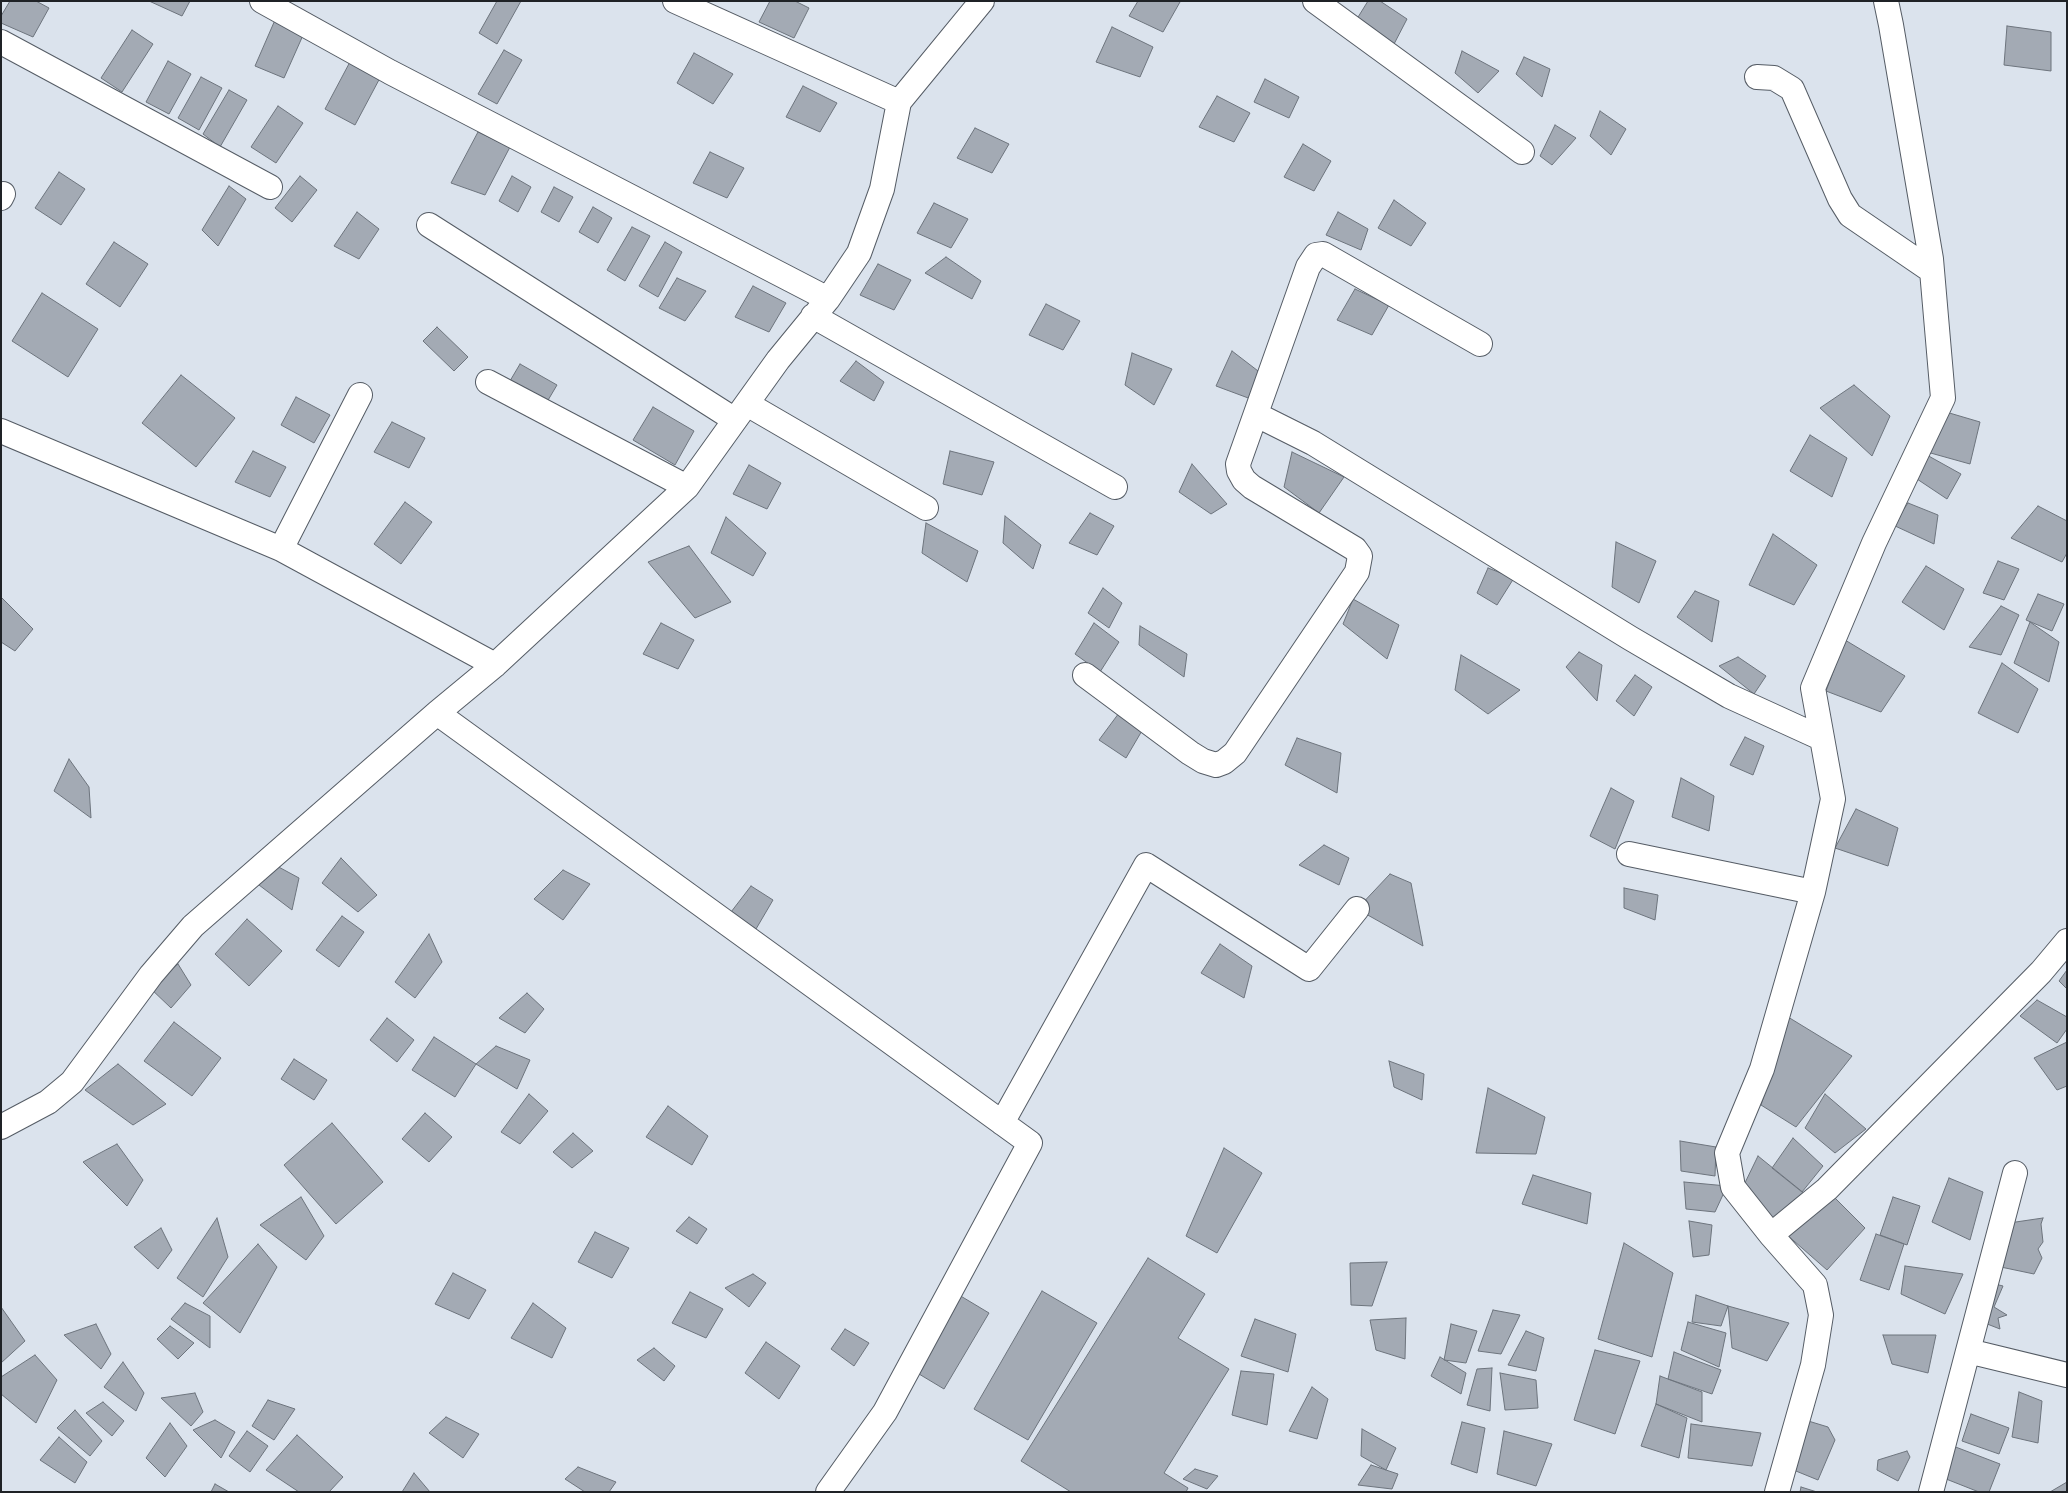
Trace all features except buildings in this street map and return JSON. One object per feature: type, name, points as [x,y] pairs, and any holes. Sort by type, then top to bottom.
[{"type":"street","points":[[262,1],[820,308],[1115,487]]},
{"type":"street","points":[[675,1],[899,102]]},
{"type":"street","points":[[1,1127],[48,1102],[72,1082],[151,975],[193,926],[437,713],[495,665],[687,487],[778,360],[820,308],[859,253],[882,189],[899,102],[982,1]]},
{"type":"street","points":[[1314,1],[1522,152]]},
{"type":"street","points":[[1777,1492],[1813,1365],[1822,1315],[1815,1285],[1733,1188],[1727,1153],[1762,1069],[1813,892],[1833,799],[1813,688],[1874,543],[1943,398],[1932,272],[1892,25],[1886,1]]},
{"type":"street","points":[[1,42],[270,187]]},
{"type":"street","points":[[1757,77],[1774,78],[1792,89],[1840,199],[1850,215],[1932,272]]},
{"type":"street","points":[[429,225],[517,283],[741,412],[926,508]]},
{"type":"street","points":[[1085,675],[1190,754],[1203,762],[1216,765],[1224,762],[1235,753],[1357,572],[1360,556],[1355,548],[1252,487],[1240,476],[1238,464],[1257,415],[1308,266],[1318,254],[1323,254],[1480,344]]},
{"type":"street","points":[[488,382],[687,487]]},
{"type":"street","points":[[281,549],[360,395]]},
{"type":"street","points":[[1257,415],[1313,443],[1621,633],[1729,696],[1821,738]]},
{"type":"street","points":[[1,431],[281,549],[495,665]]},
{"type":"street","points":[[437,713],[1030,1144],[885,1412],[828,1492]]},
{"type":"street","points":[[1629,854],[1813,892]]},
{"type":"street","points":[[1002,1122],[1146,865],[1309,969],[1357,908]]},
{"type":"street","points":[[1771,1235],[1827,1189],[2041,972],[2067,941]]},
{"type":"street","points":[[1931,1492],[2015,1173]]},
{"type":"street","points":[[1968,1351],[2067,1376]]}]
